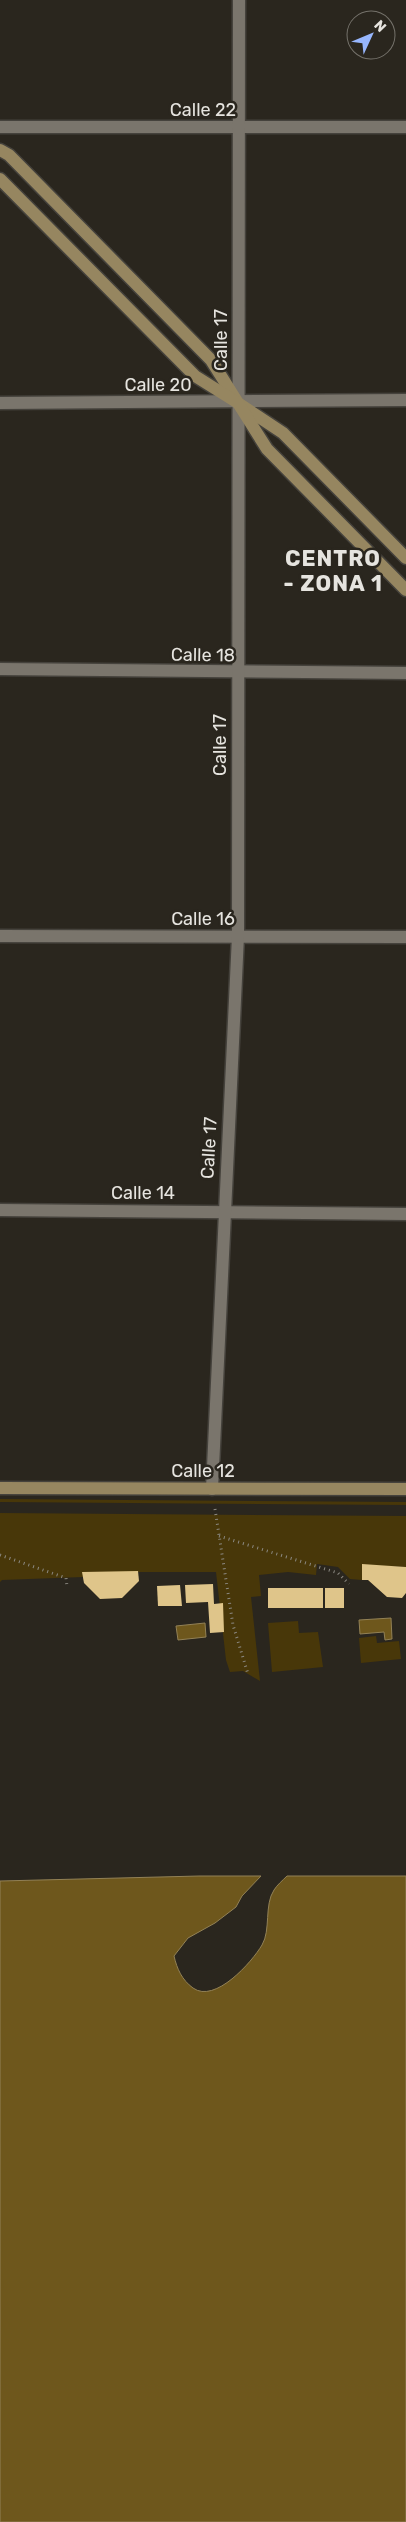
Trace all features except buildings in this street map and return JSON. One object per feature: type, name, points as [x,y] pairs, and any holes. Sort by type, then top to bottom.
[{"type":"main road","points":[[0,150],[9,155],[212,360],[267,449],[406,590]]},
{"type":"main road","points":[[0,179],[195,376],[283,433],[406,558]]},
{"type":"main road","name":"Calle 12","points":[[0,1488],[406,1489]]},
{"type":"street","name":"Calle 17","points":[[212,1489],[223,1211],[238,936],[239,0]]},
{"type":"street","name":"Calle 22","points":[[0,127],[406,127]]},
{"type":"street","name":"Calle 20","points":[[0,403],[238,403],[406,400]]},
{"type":"street","name":"Calle 18","points":[[0,669],[238,673],[406,673]]},
{"type":"street","name":"Calle 16","points":[[0,936],[406,937]]},
{"type":"street","name":"Calle 14","points":[[0,1210],[406,1214]]},
{"type":"path","points":[[215,1509],[233,1625],[248,1674]]},
{"type":"path","points":[[219,1536],[338,1573],[349,1584]]},
{"type":"path","points":[[0,1555],[66,1578],[67,1586]]},
{"type":"shaded area","points":[[0,1499],[406,1502],[406,1505],[0,1502]]},
{"type":"shaded area","points":[[0,1513],[406,1516],[406,1567],[362,1565],[362,1580],[350,1579],[338,1567],[317,1564],[316,1575],[288,1572],[259,1575],[261,1596],[251,1597],[260,1681],[243,1671],[230,1672],[226,1660],[216,1572],[83,1572],[83,1577],[2,1580],[0,1582]]},
{"type":"shaded area","points":[[391,1618],[392,1639],[385,1640],[384,1632],[360,1634],[359,1620]]},
{"type":"shaded area","points":[[298,1621],[299,1633],[318,1632],[323,1667],[272,1672],[268,1623]]},
{"type":"shaded area","points":[[205,1623],[206,1637],[178,1640],[176,1626]]},
{"type":"shaded area","points":[[376,1636],[377,1643],[399,1641],[401,1659],[361,1663],[359,1638]]},
{"type":"shaded area","points":[[261,1876],[242,1896],[236,1907],[215,1923],[188,1938],[174,1956],[178,1970],[183,1978],[193,1988],[202,1991],[222,1986],[232,1979],[257,1952],[265,1939],[271,1896],[277,1886],[287,1876],[406,1876],[406,2522],[0,2522],[0,1881]]},
{"type":"district","name":"CENTRO - ZONA 1","points":[[333,570]]}]
